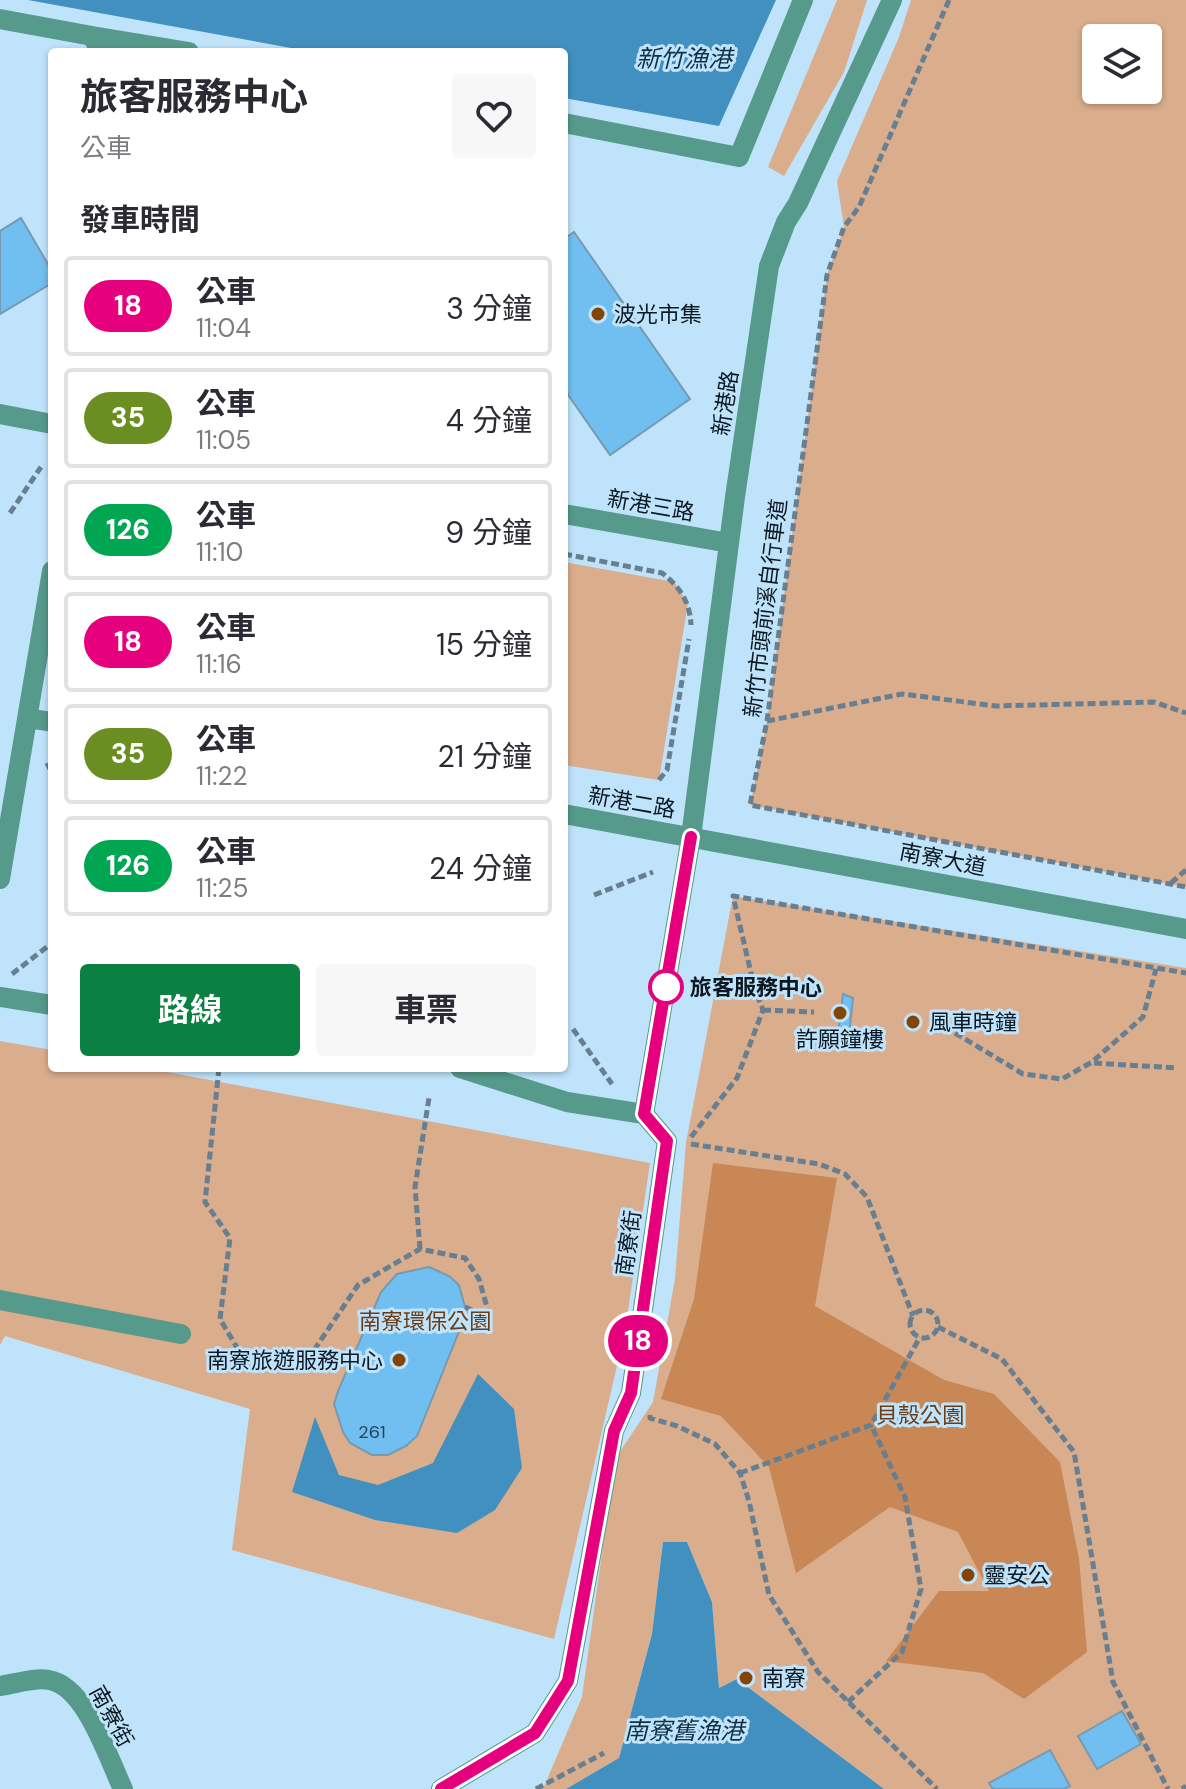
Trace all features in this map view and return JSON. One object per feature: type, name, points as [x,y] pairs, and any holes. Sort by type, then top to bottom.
[{"type":"street","points":[[568,124],[739,157],[803,0]]},
{"type":"street","name":"新港路","points":[[691,837],[769,266],[786,222],[798,203],[892,0]]},
{"type":"street","points":[[0,19],[96,44],[142,48]]},
{"type":"street","points":[[0,414],[48,423]]},
{"type":"street","name":"新港三路","points":[[568,515],[729,543]]},
{"type":"street","points":[[0,879],[48,596]]},
{"type":"street","points":[[28,718],[48,721]]},
{"type":"street","name":"新港二路","points":[[568,815],[691,837]]},
{"type":"street","points":[[473,1072],[567,1102],[644,1114],[691,837]]},
{"type":"street","name":"南寮大道","points":[[691,837],[1186,929]]},
{"type":"street","points":[[0,997],[48,1004]]},
{"type":"street","name":"南寮街","points":[[441,1789],[535,1733],[568,1681],[614,1431],[631,1393],[667,1141],[644,1114]]},
{"type":"street","points":[[0,1300],[181,1334]]},
{"type":"street","name":"南寮街","points":[[0,1686],[46,1679],[63,1684],[81,1700],[123,1789]]},
{"type":"path","name":"新竹市頭前溪自行車道","points":[[949,0],[859,207],[844,227],[827,275],[767,721],[750,805],[1186,887]]},
{"type":"path","points":[[10,513],[41,467]]},
{"type":"path","points":[[568,555],[662,573],[674,582],[688,603],[692,623],[667,770],[659,780]]},
{"type":"path","points":[[767,721],[902,694],[996,706],[1154,702],[1186,713]]},
{"type":"path","points":[[1170,884],[1186,870]]},
{"type":"path","points":[[594,895],[653,872]]},
{"type":"path","points":[[920,1337],[911,1329],[913,1316],[867,1197],[845,1174],[819,1164],[686,1143],[737,1078],[763,1010],[755,990],[733,896],[1186,973]]},
{"type":"path","points":[[11,975],[48,946]]},
{"type":"path","points":[[955,1033],[1023,1074],[1062,1079],[1092,1062],[1143,1017],[1156,969]]},
{"type":"path","points":[[763,1010],[814,1012]]},
{"type":"path","points":[[573,1029],[620,1095]]},
{"type":"path","points":[[1092,1062],[1177,1068]]},
{"type":"path","points":[[219,1072],[205,1202],[230,1238],[220,1319],[242,1356],[274,1369],[308,1359],[358,1285],[420,1249],[465,1258],[479,1279],[490,1318],[465,1307]]},
{"type":"path","points":[[420,1249],[415,1187],[429,1098]]},
{"type":"path","points":[[913,1316],[920,1311],[929,1311],[937,1318],[938,1327],[933,1335],[920,1337]]},
{"type":"path","points":[[938,1327],[1002,1359],[1074,1452],[1113,1682],[1168,1789]]},
{"type":"path","points":[[740,1473],[871,1425],[920,1337]]},
{"type":"path","points":[[650,1418],[677,1426],[715,1444],[740,1473],[769,1595],[818,1672],[937,1789]]},
{"type":"path","points":[[848,1702],[902,1652],[921,1589],[905,1497],[871,1425]]},
{"type":"path","points":[[536,1789],[604,1753]]},
{"type":"green space","points":[[837,0],[867,0],[844,72],[784,176],[768,167]]},
{"type":"green space","points":[[911,0],[1186,0],[1186,887],[750,805],[767,721],[827,275],[844,227],[837,181],[899,37]]},
{"type":"green space","points":[[568,563],[674,582],[688,603],[659,780],[568,766]]},
{"type":"green space","name":"貝殼公園","points":[[733,896],[1186,968],[1186,1789],[884,1789],[737,1679],[719,1688],[712,1602],[687,1542],[663,1542],[652,1634],[619,1758],[566,1789],[543,1789],[582,1697],[615,1459],[653,1402],[675,1279],[686,1143]]},
{"type":"green space","name":"南寮環保公園","points":[[0,1041],[48,1049],[48,1072],[167,1072],[650,1163],[625,1331],[554,1639],[232,1550],[250,1409],[5,1336],[0,1345]]},
{"type":"green space","points":[[713,1163],[837,1178],[815,1306],[944,1380],[994,1394],[1060,1462],[1079,1559],[1087,1652],[1024,1699],[983,1673],[886,1661],[939,1591],[989,1591],[958,1532],[890,1507],[796,1573],[769,1467],[721,1416],[661,1399],[694,1299]]},
{"type":"water","name":"新竹漁港","points":[[28,0],[776,0],[719,126],[568,99],[568,48],[291,48]]},
{"type":"water","points":[[478,1374],[514,1409],[522,1468],[495,1510],[457,1533],[375,1520],[292,1492],[315,1417],[339,1475],[378,1485],[433,1463]]},
{"type":"water","name":"南寮舊漁港","points":[[663,1542],[687,1542],[712,1602],[719,1688],[737,1679],[884,1789],[566,1789],[619,1758],[652,1634]]},
{"type":"building","points":[[21,218],[48,264],[48,285],[0,314],[0,231]]},
{"type":"building","name":"波光市集","points":[[574,232],[690,399],[610,455],[568,395],[568,236]]},
{"type":"building","points":[[843,994],[853,998],[849,1035],[838,1034]]},
{"type":"building","name":"南寮旅遊服務中心","points":[[429,1267],[449,1276],[459,1285],[465,1307],[460,1329],[417,1436],[388,1455],[372,1455],[350,1443],[334,1404],[381,1292],[397,1274]]},
{"type":"building","points":[[1122,1711],[1141,1744],[1097,1769],[1078,1736]]},
{"type":"building","points":[[1050,1750],[1070,1786],[1064,1789],[993,1789],[989,1783]]},
{"type":"bus line","name":"18","points":[[441,1789],[535,1733],[568,1681],[614,1431],[631,1393],[667,1141],[644,1114],[691,837]]},
{"type":"place","name":"波光市集","points":[[598,314]]},
{"type":"place","name":"旅客服務中心","points":[[666,987]]},
{"type":"place","name":"許願鐘樓","points":[[840,1013]]},
{"type":"place","name":"風車時鐘","points":[[913,1022]]},
{"type":"place","name":"南寮旅遊服務中心","points":[[399,1360]]},
{"type":"place","name":"靈安公","points":[[968,1575]]},
{"type":"place","name":"南寮","points":[[746,1678]]}]
